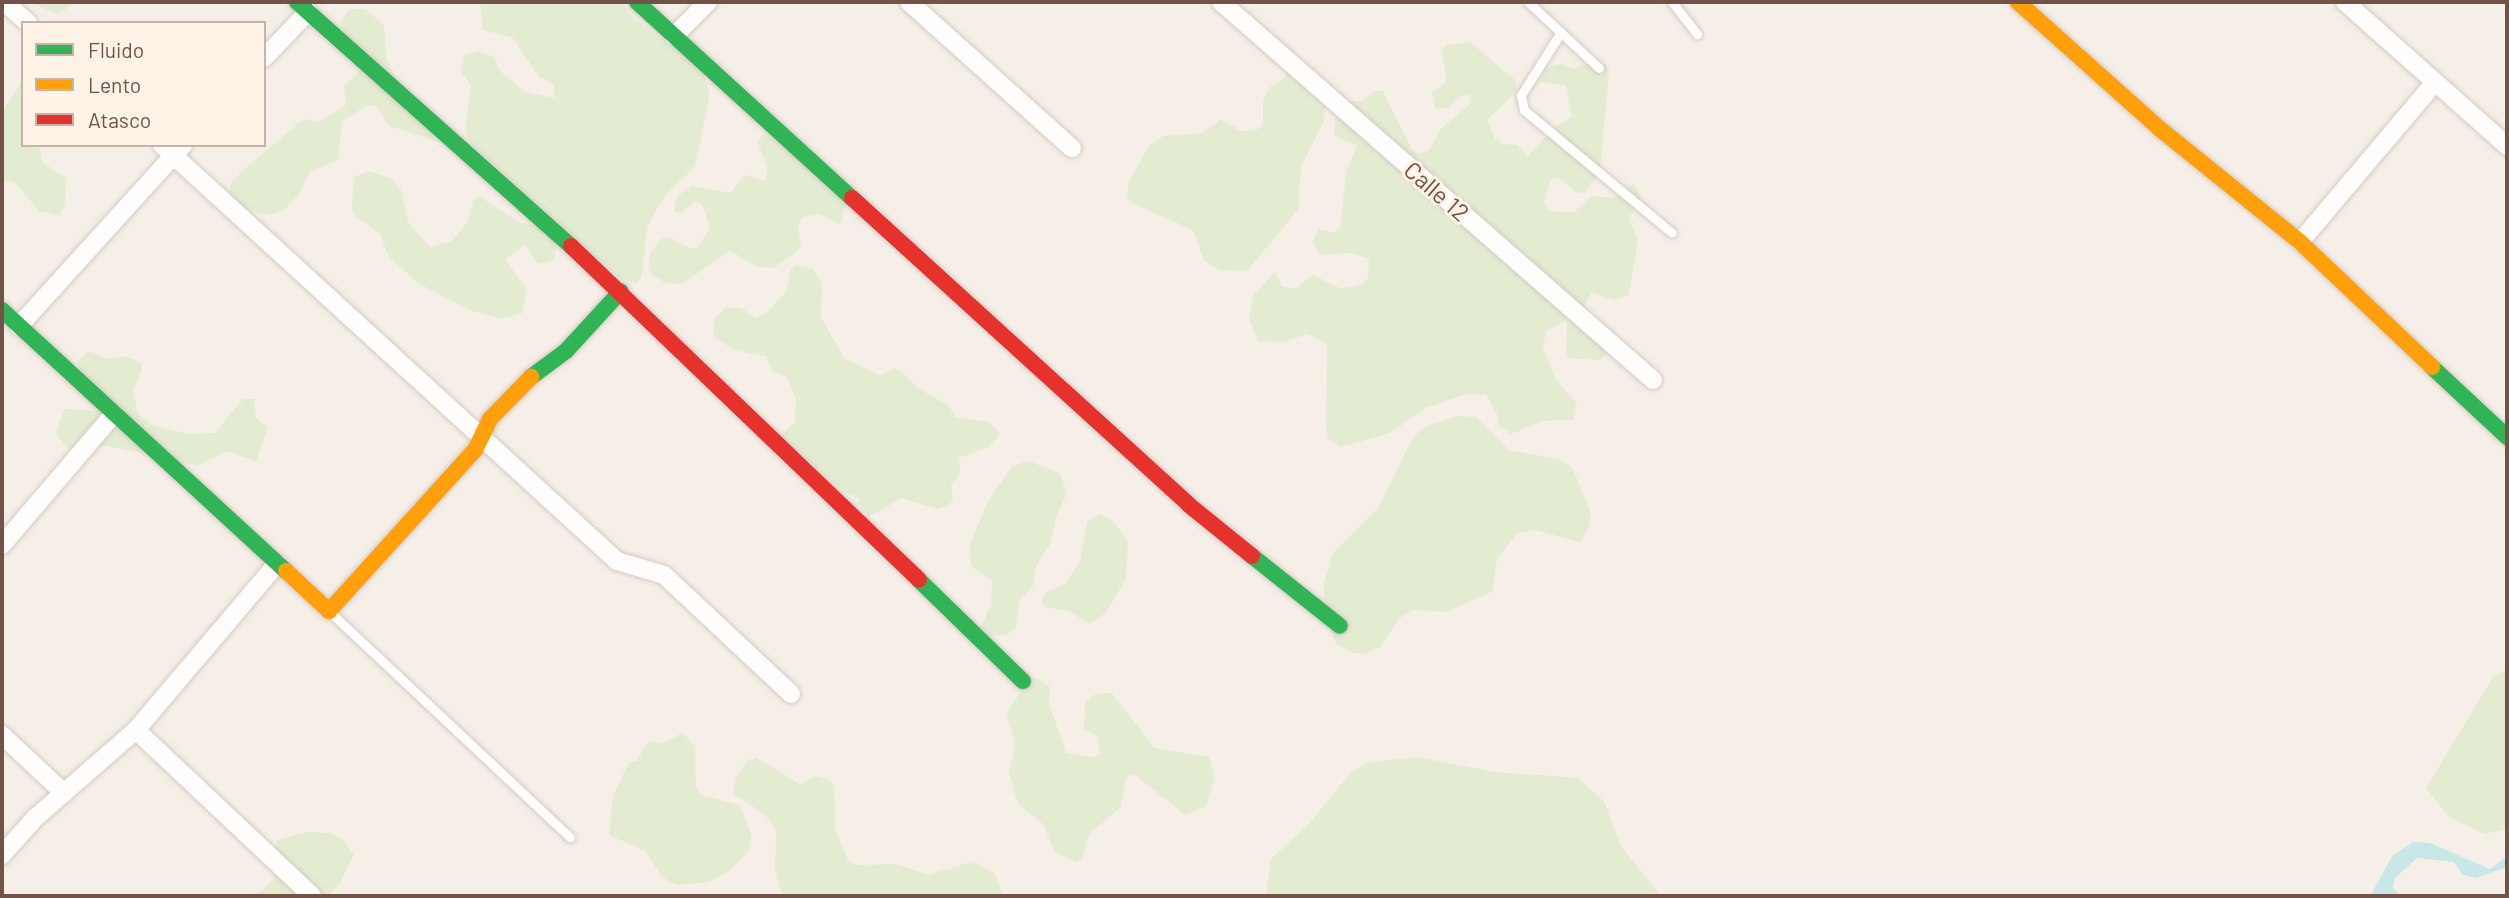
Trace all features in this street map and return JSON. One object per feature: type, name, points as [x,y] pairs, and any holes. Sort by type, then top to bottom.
[{"type":"street","points":[[4,2],[25,21]]},
{"type":"street","points":[[637,2],[1189,505],[1340,626]]},
{"type":"street","points":[[674,36],[708,2]]},
{"type":"street","points":[[909,2],[1072,148]]},
{"type":"street","name":"Calle 12","points":[[1222,2],[1653,380]]},
{"type":"street","points":[[2018,2],[2160,128],[2300,242],[2507,437]]},
{"type":"street","points":[[2345,2],[2507,146]]},
{"type":"street","points":[[266,55],[302,7],[621,291],[1023,681]]},
{"type":"street","points":[[2300,242],[2435,82]]},
{"type":"street","points":[[19,327],[173,149],[617,561],[664,575],[791,694]]},
{"type":"street","points":[[2,310],[329,611],[475,450],[481,435],[516,388],[566,351],[621,291]]},
{"type":"street","points":[[2,545],[114,414]]},
{"type":"street","points":[[2,855],[64,793],[136,730],[277,564]]},
{"type":"street","points":[[136,730],[313,896]]},
{"type":"street","points":[[2,735],[64,793]]},
{"type":"lane","points":[[1528,2],[1599,68]]},
{"type":"lane","points":[[1672,2],[1697,34]]},
{"type":"lane","points":[[1561,33],[1521,95],[1524,110],[1672,233]]},
{"type":"lane","points":[[329,611],[570,837]]},
{"type":"green space","points":[[29,2],[76,2],[58,14]]},
{"type":"green space","points":[[480,2],[622,2],[631,16],[702,69],[710,93],[695,167],[665,195],[647,227],[642,276],[637,283],[621,279],[473,146],[465,132],[471,85],[461,72],[464,55],[479,51],[494,57],[501,72],[525,92],[555,98],[553,83],[539,77],[513,38],[483,30]]},
{"type":"green space","points":[[365,9],[384,25],[386,56],[394,77],[436,133],[433,140],[389,126],[376,106],[368,105],[342,121],[338,160],[310,172],[300,193],[284,210],[269,215],[246,210],[230,192],[230,184],[242,171],[299,123],[306,119],[319,122],[346,105],[344,86],[362,69],[340,23],[349,10]]},
{"type":"green space","points":[[1470,42],[1516,81],[1517,91],[1487,120],[1496,141],[1497,136],[1501,144],[1517,145],[1528,156],[1553,128],[1572,117],[1565,85],[1541,82],[1546,68],[1561,63],[1574,69],[1588,62],[1605,64],[1609,71],[1600,172],[1585,192],[1577,193],[1559,178],[1551,179],[1544,203],[1550,211],[1574,212],[1592,196],[1614,198],[1633,184],[1638,190],[1641,198],[1629,219],[1638,240],[1629,295],[1614,300],[1592,292],[1584,306],[1586,314],[1610,334],[1612,349],[1600,360],[1566,358],[1567,320],[1546,331],[1543,347],[1555,378],[1577,404],[1573,420],[1542,421],[1511,434],[1498,425],[1498,416],[1486,395],[1467,394],[1426,408],[1390,433],[1341,447],[1327,438],[1327,344],[1307,334],[1283,342],[1258,341],[1249,319],[1253,296],[1275,272],[1282,286],[1295,289],[1313,275],[1341,289],[1363,284],[1368,278],[1369,259],[1351,253],[1320,255],[1312,242],[1319,229],[1334,233],[1340,228],[1346,173],[1357,145],[1334,136],[1336,112],[1347,101],[1362,101],[1374,91],[1383,91],[1412,149],[1418,154],[1429,150],[1441,129],[1471,103],[1469,95],[1461,96],[1448,108],[1435,109],[1432,93],[1445,83],[1446,75],[1441,51],[1447,45]]},
{"type":"green space","points":[[1288,75],[1304,78],[1326,99],[1324,121],[1301,167],[1298,210],[1247,271],[1219,270],[1204,261],[1193,230],[1133,204],[1127,197],[1129,181],[1149,146],[1163,136],[1202,133],[1221,119],[1241,131],[1257,130],[1263,125],[1263,101],[1269,88]]},
{"type":"green space","points":[[21,83],[21,147],[39,147],[43,163],[66,178],[65,203],[59,215],[39,211],[14,182],[2,181],[2,112]]},
{"type":"green space","points":[[768,134],[847,201],[840,225],[819,214],[804,217],[798,224],[801,248],[774,268],[758,267],[730,251],[682,284],[666,283],[652,275],[648,268],[650,253],[661,239],[669,237],[691,249],[698,247],[710,228],[702,205],[695,202],[681,213],[674,212],[677,196],[692,186],[730,193],[745,175],[766,181],[767,166],[758,143],[761,136]]},
{"type":"green space","points":[[368,171],[391,178],[401,190],[408,222],[430,247],[452,241],[467,223],[473,201],[480,197],[520,223],[542,226],[557,244],[554,260],[538,264],[525,245],[505,259],[526,288],[523,313],[501,319],[470,310],[419,284],[389,257],[380,234],[354,215],[352,208],[354,177]]},
{"type":"green space","points":[[797,265],[813,269],[822,284],[821,317],[844,358],[880,375],[894,368],[901,371],[919,389],[947,404],[956,417],[989,422],[1000,433],[989,447],[958,458],[961,473],[951,484],[953,501],[946,506],[938,509],[902,498],[870,516],[860,506],[859,498],[844,492],[780,436],[795,422],[796,399],[787,377],[772,371],[766,356],[734,350],[713,337],[714,319],[726,307],[741,308],[756,318],[764,315],[786,292],[791,269]]},
{"type":"green space","points":[[88,351],[108,359],[124,356],[140,362],[142,370],[133,391],[138,414],[154,426],[189,434],[215,433],[243,399],[254,399],[256,418],[268,427],[256,462],[227,451],[198,466],[108,446],[68,449],[56,433],[64,409],[99,411],[77,362]]},
{"type":"green space","points":[[1457,416],[1476,417],[1509,450],[1558,459],[1572,467],[1591,512],[1589,528],[1580,542],[1535,530],[1518,533],[1497,559],[1492,592],[1446,612],[1414,610],[1399,618],[1381,646],[1365,654],[1349,652],[1335,642],[1324,614],[1324,583],[1333,553],[1378,508],[1413,437],[1425,427]]},
{"type":"green space","points":[[1029,461],[1060,473],[1067,493],[1056,517],[1051,543],[1037,564],[1033,586],[1019,601],[1016,628],[1006,635],[990,636],[981,627],[991,604],[992,581],[971,566],[970,544],[987,503],[1012,466]]},
{"type":"green space","points":[[1100,514],[1112,520],[1128,541],[1126,578],[1106,613],[1089,624],[1069,611],[1045,607],[1041,601],[1047,591],[1065,584],[1080,561],[1087,522]]},
{"type":"green space","points":[[2507,670],[2507,829],[2485,834],[2450,818],[2426,788],[2493,677]]},
{"type":"green space","points":[[1037,678],[1050,687],[1049,703],[1066,753],[1094,757],[1100,753],[1098,737],[1084,728],[1085,703],[1095,694],[1112,693],[1154,748],[1209,757],[1215,778],[1206,806],[1185,815],[1134,774],[1126,778],[1121,807],[1089,834],[1083,857],[1077,862],[1055,853],[1043,824],[1018,804],[1009,773],[1015,743],[1006,713],[1029,681]]},
{"type":"green space","points":[[683,733],[695,746],[696,788],[701,795],[740,805],[752,836],[748,852],[731,870],[709,882],[677,885],[662,877],[645,851],[609,835],[613,796],[629,762],[637,761],[648,741],[663,743]]},
{"type":"green space","points":[[1417,757],[1495,772],[1578,778],[1604,801],[1621,846],[1661,896],[1266,896],[1271,859],[1310,823],[1351,772],[1366,763]]},
{"type":"green space","points":[[756,758],[802,785],[815,776],[830,780],[834,787],[835,829],[848,860],[854,865],[897,864],[929,875],[974,861],[995,874],[1003,896],[782,895],[775,872],[776,830],[766,816],[733,793],[735,778],[748,760]]},
{"type":"green space","points":[[306,832],[329,833],[343,839],[354,855],[339,885],[327,896],[248,896],[263,890],[274,878],[277,840]]},
{"type":"water","points":[[2413,842],[2430,843],[2490,869],[2507,856],[2507,867],[2476,878],[2463,875],[2454,862],[2417,858],[2395,878],[2393,888],[2400,896],[2370,896],[2393,855]]},
{"type":"traffic: fast","points":[[297,2],[571,246]]},
{"type":"traffic: fast","points":[[637,2],[852,198]]},
{"type":"traffic: fast","points":[[531,377],[566,351],[621,291]]},
{"type":"traffic: fast","points":[[2,310],[286,571]]},
{"type":"traffic: fast","points":[[2432,367],[2507,437]]},
{"type":"traffic: fast","points":[[1252,556],[1340,626]]},
{"type":"traffic: fast","points":[[919,580],[1023,681]]},
{"type":"traffic: slow","points":[[2018,2],[2160,129],[2300,242],[2432,367]]},
{"type":"traffic: slow","points":[[286,571],[329,611],[475,450],[490,419],[531,377]]},
{"type":"traffic: jam","points":[[852,198],[1189,505],[1252,556]]},
{"type":"traffic: jam","points":[[571,246],[919,580]]}]
